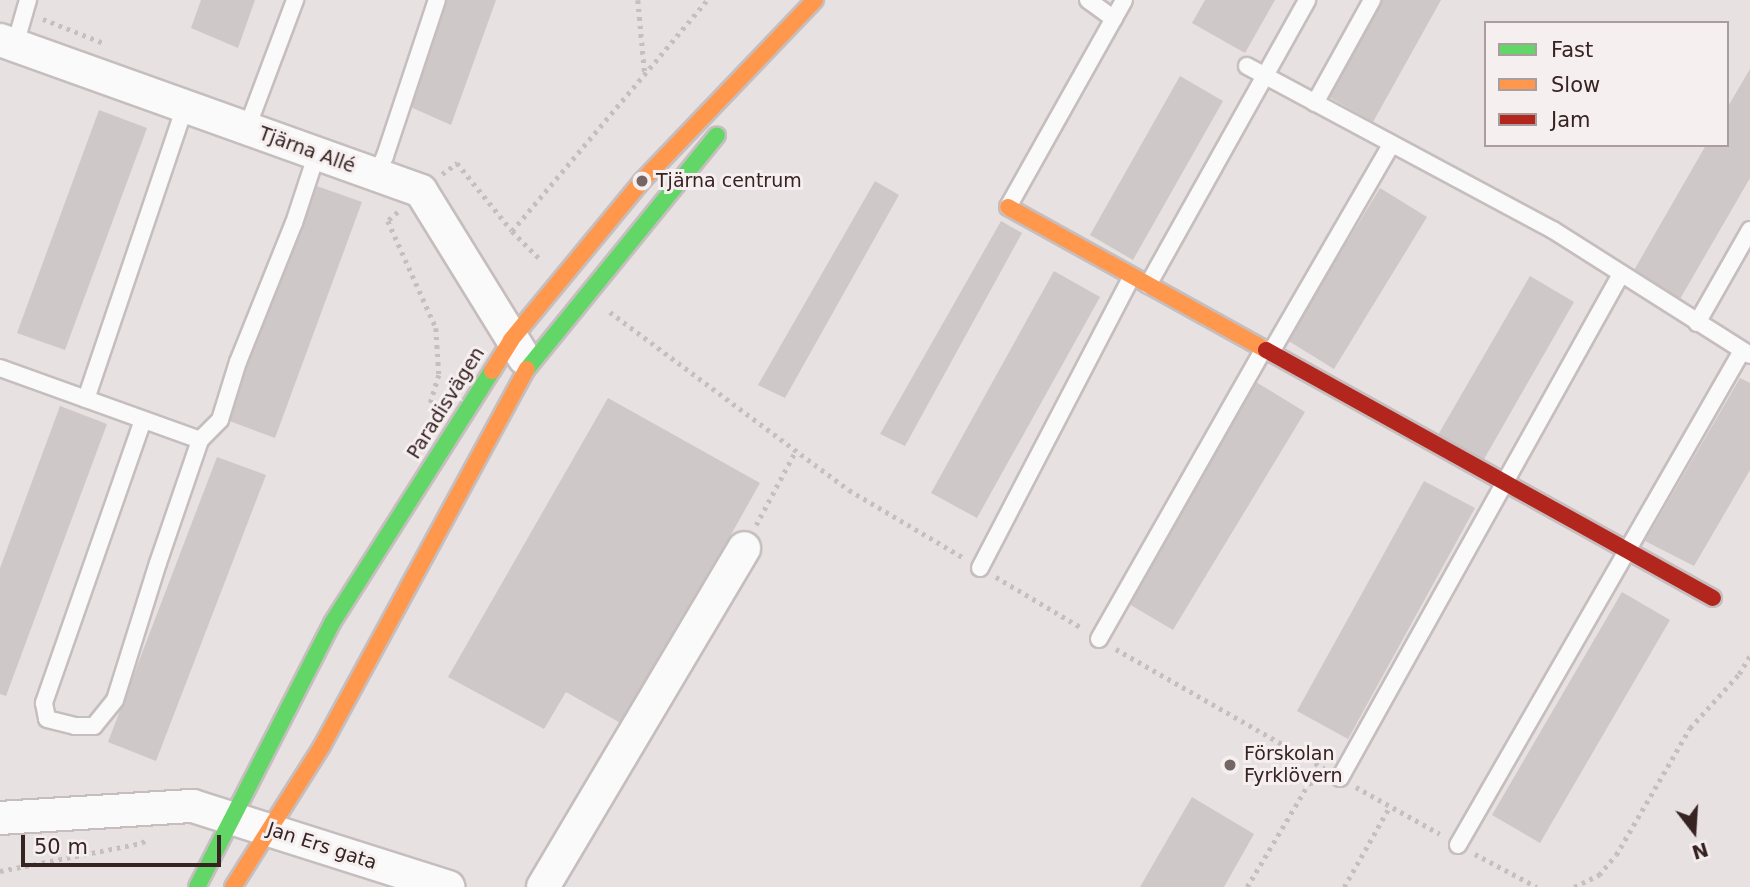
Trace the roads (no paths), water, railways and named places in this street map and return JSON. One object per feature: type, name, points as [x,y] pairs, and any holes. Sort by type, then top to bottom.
[{"type":"street","name":"Paradisvägen","points":[[748,94],[817,0]]},
{"type":"street","name":"Paradisvägen","points":[[197,887],[235,818],[332,623],[520,353],[642,181],[817,0]]},
{"type":"street","name":"Tjärna Allé","points":[[8,42],[421,191],[520,353]]},
{"type":"street","name":"Paradisvägen","points":[[233,887],[322,746],[520,353],[724,125]]},
{"type":"street","points":[[1008,207],[1713,598]]},
{"type":"street","points":[[543,887],[744,548]]},
{"type":"street","name":"Jan Ers gata","points":[[0,818],[193,806],[448,887]]},
{"type":"lane","points":[[8,42],[29,0]]},
{"type":"lane","points":[[247,128],[295,0]]},
{"type":"lane","points":[[376,174],[385,156],[437,0]]},
{"type":"lane","points":[[1088,0],[1114,19]]},
{"type":"lane","points":[[1008,207],[1124,0]]},
{"type":"lane","points":[[1148,285],[1307,0]]},
{"type":"lane","points":[[1315,103],[1372,0]]},
{"type":"lane","points":[[1247,66],[1391,145],[1496,198],[1746,353],[1458,845]]},
{"type":"lane","points":[[86,399],[185,106]]},
{"type":"lane","points":[[1099,639],[1391,145]]},
{"type":"lane","points":[[143,420],[44,703],[47,719],[75,726],[94,726],[115,700],[200,440],[220,420],[238,362],[294,223],[317,153]]},
{"type":"lane","points":[[1697,323],[1750,230]]},
{"type":"lane","points":[[1340,778],[1621,274]]},
{"type":"lane","points":[[980,568],[1132,276]]},
{"type":"lane","points":[[0,368],[200,440]]},
{"type":"place","name":"Tjärna centrum","points":[[642,181]]},
{"type":"place","name":"Förskolan Fyrklövern","points":[[1230,765]]}]
